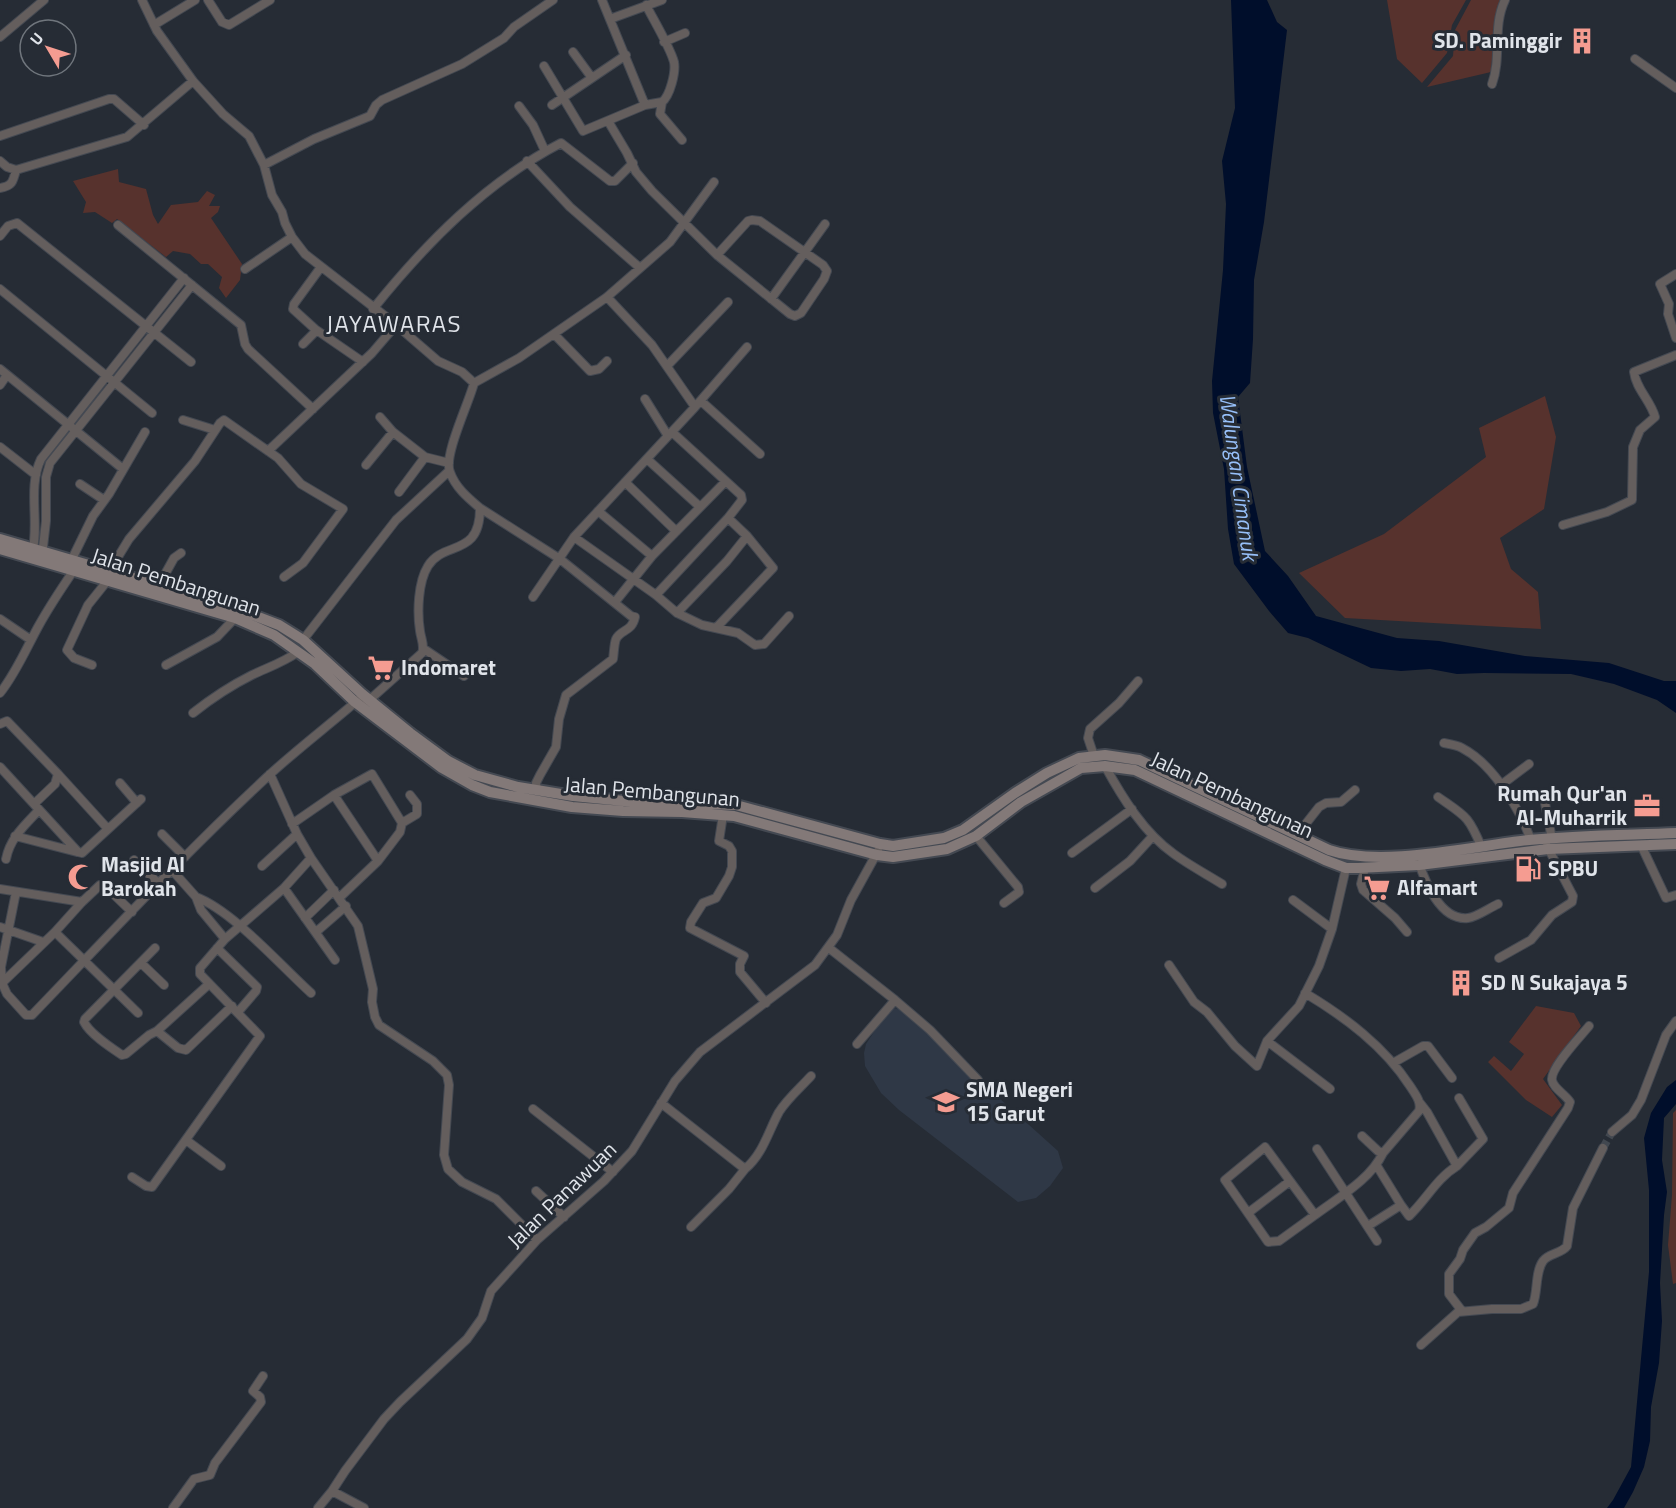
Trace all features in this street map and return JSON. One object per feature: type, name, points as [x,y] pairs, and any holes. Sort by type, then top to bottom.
[{"type":"main road","name":"Jalan Pembangunan","points":[[0,539],[37,555]]},
{"type":"main road","name":"Jalan Pembangunan","points":[[0,549],[37,555],[109,575],[235,618],[274,634],[298,652],[322,664]]},
{"type":"main road","name":"Jalan Pembangunan","points":[[109,575],[159,585],[232,607],[279,626],[303,640],[322,664],[362,701],[442,768],[490,792],[537,790],[638,806],[723,815],[878,849],[944,838],[963,830],[1015,793],[1071,760],[1105,755],[1138,760],[1346,868],[1365,868],[1548,842],[1676,833]]},
{"type":"main road","name":"Jalan Pembangunan","points":[[515,791],[572,807],[736,805],[878,849],[893,857],[947,849],[976,836],[1021,802],[1053,782],[1081,768],[1105,766],[1135,770],[1273,830],[1297,835],[1345,855],[1359,857],[1417,860],[1481,846],[1531,840],[1641,845],[1676,843]]},
{"type":"street","points":[[0,37],[44,0]]},
{"type":"street","points":[[142,0],[154,25],[193,81],[223,114],[249,136],[264,165],[272,195],[292,237],[305,254],[438,361],[462,372],[474,383]]},
{"type":"street","points":[[154,25],[195,0]]},
{"type":"street","points":[[208,0],[222,22],[229,25],[270,0]]},
{"type":"street","points":[[264,165],[370,116],[379,102],[462,64],[504,38],[514,27],[553,0]]},
{"type":"street","points":[[602,0],[645,105]]},
{"type":"street","points":[[610,19],[662,0]]},
{"type":"street","points":[[1492,84],[1496,69],[1499,14],[1504,0]]},
{"type":"street","points":[[544,66],[583,131],[645,105],[662,102],[669,95],[674,66],[646,5]]},
{"type":"street","points":[[664,42],[685,33]]},
{"type":"street","points":[[573,52],[592,78]]},
{"type":"street","points":[[552,105],[626,55]]},
{"type":"street","points":[[1635,59],[1676,88]]},
{"type":"street","points":[[0,161],[16,170],[127,137],[193,81]]},
{"type":"street","points":[[0,136],[109,99],[114,99],[144,124]]},
{"type":"street","points":[[662,102],[660,114],[681,140]]},
{"type":"street","points":[[519,106],[533,125],[545,151]]},
{"type":"street","points":[[608,121],[636,172],[652,191],[717,255],[790,314],[795,316],[801,313],[827,271],[823,265],[760,221],[748,221],[717,255]]},
{"type":"street","points":[[373,309],[404,271],[460,214],[527,161],[561,143],[610,181],[615,180],[633,163]]},
{"type":"street","points":[[527,161],[570,207],[640,268]]},
{"type":"street","points":[[0,188],[13,183],[16,170]]},
{"type":"street","points":[[303,640],[396,520],[449,467],[454,439],[474,383],[519,358],[607,297],[670,242],[714,182]]},
{"type":"street","points":[[0,236],[8,226],[17,223],[191,362]]},
{"type":"street","points":[[771,299],[825,224]]},
{"type":"street","points":[[118,225],[241,325],[248,349],[313,409]]},
{"type":"street","points":[[245,269],[292,237]]},
{"type":"street","points":[[321,267],[294,304],[293,309],[315,328],[363,362]]},
{"type":"street","points":[[1676,274],[1660,284],[1669,304],[1668,314],[1676,338]]},
{"type":"street","points":[[37,555],[36,475],[44,454],[184,278]]},
{"type":"street","points":[[37,555],[46,520],[47,468],[192,285]]},
{"type":"street","points":[[0,289],[152,413]]},
{"type":"street","points":[[607,297],[652,345],[698,404],[760,454]]},
{"type":"street","points":[[667,366],[728,302]]},
{"type":"street","points":[[268,451],[363,362],[396,325]]},
{"type":"street","points":[[303,344],[316,331],[315,328]]},
{"type":"street","points":[[554,334],[590,371],[599,369],[608,361]]},
{"type":"street","points":[[533,597],[574,537],[698,404],[747,347]]},
{"type":"street","points":[[1563,525],[1607,512],[1632,500],[1633,447],[1640,430],[1655,417],[1634,372],[1676,355]]},
{"type":"street","points":[[0,369],[123,469]]},
{"type":"street","points":[[0,385],[7,375]]},
{"type":"street","points":[[645,399],[670,434],[742,497],[740,505],[656,596]]},
{"type":"street","points":[[380,417],[393,432],[425,458],[449,467],[464,494],[480,508],[560,559],[635,617],[633,624],[616,640],[613,659],[566,695],[559,719],[556,747],[536,783],[537,790]]},
{"type":"street","points":[[183,420],[215,430]]},
{"type":"street","points":[[93,665],[74,658],[67,650],[88,605],[109,575],[129,539],[195,461],[220,423],[227,421],[278,458],[301,483],[343,509],[303,562],[284,577]]},
{"type":"street","points":[[0,693],[14,675],[73,565],[93,516],[145,432]]},
{"type":"street","points":[[366,465],[393,432]]},
{"type":"street","points":[[0,447],[36,475]]},
{"type":"street","points":[[399,492],[425,458]]},
{"type":"street","points":[[647,459],[699,506]]},
{"type":"street","points":[[625,482],[676,531]]},
{"type":"street","points":[[615,602],[652,556],[724,482]]},
{"type":"street","points":[[80,484],[104,500]]},
{"type":"street","points":[[464,676],[424,649],[419,629],[420,596],[423,576],[433,560],[474,536],[480,521],[480,508]]},
{"type":"street","points":[[598,511],[652,556]]},
{"type":"street","points":[[716,628],[772,570],[747,536],[728,518]]},
{"type":"street","points":[[35,520],[46,520]]},
{"type":"street","points":[[677,613],[727,561],[747,536]]},
{"type":"street","points":[[574,537],[677,613],[702,625],[738,633],[755,645],[764,644],[789,616]]},
{"type":"street","points":[[159,585],[169,566],[181,553]]},
{"type":"street","points":[[166,665],[218,637],[235,618]]},
{"type":"street","points":[[0,619],[31,640]]},
{"type":"street","points":[[16,892],[0,967],[2,983],[7,994],[29,1016],[158,883],[270,774],[418,659],[424,649]]},
{"type":"street","points":[[193,713],[221,692],[284,662],[298,652]]},
{"type":"street","points":[[1094,756],[1088,738],[1090,729],[1119,703],[1138,681]]},
{"type":"street","points":[[0,724],[7,721],[108,829]]},
{"type":"street","points":[[1444,743],[1461,746],[1495,776],[1531,840]]},
{"type":"street","points":[[1501,785],[1529,764]]},
{"type":"street","points":[[1105,766],[1115,786],[1153,836],[1173,854],[1222,884]]},
{"type":"street","points":[[0,767],[78,852]]},
{"type":"street","points":[[6,859],[8,847],[55,783],[58,774]]},
{"type":"street","points":[[270,774],[297,834],[358,926],[373,989],[372,1002],[375,1017],[379,1024],[433,1061],[448,1078],[444,1155],[447,1169],[462,1182],[496,1199],[537,1240]]},
{"type":"street","points":[[292,824],[334,795],[372,774],[402,823],[400,832],[378,861],[339,897]]},
{"type":"street","points":[[15,836],[85,853],[139,801],[120,783]]},
{"type":"street","points":[[1297,835],[1319,807],[1326,803],[1341,802],[1355,790]]},
{"type":"street","points":[[334,795],[378,861]]},
{"type":"street","points":[[402,823],[417,814],[416,800],[410,795]]},
{"type":"street","points":[[1437,797],[1471,822],[1481,846]]},
{"type":"street","points":[[1499,958],[1531,940],[1551,915],[1572,902],[1573,896],[1548,842],[1544,798]]},
{"type":"street","points":[[1072,853],[1132,809]]},
{"type":"street","points":[[723,815],[719,841],[731,848],[732,867],[716,897],[703,903],[691,922],[690,928],[744,956],[740,964],[740,972],[766,1003]]},
{"type":"street","points":[[162,834],[185,857]]},
{"type":"street","points":[[262,866],[297,834]]},
{"type":"street","points":[[976,836],[1018,887],[1019,892],[1004,903]]},
{"type":"street","points":[[1095,888],[1130,861],[1153,836]]},
{"type":"street","points":[[1641,845],[1666,898],[1676,895]]},
{"type":"street","name":"Jalan Panawuan","points":[[318,1508],[384,1419],[467,1339],[482,1318],[491,1291],[537,1240],[632,1152],[675,1081],[700,1052],[815,965],[837,935],[851,900],[878,849]]},
{"type":"street","points":[[132,1177],[146,1186],[152,1186],[260,1036],[200,974],[200,968],[225,939],[284,888],[311,858]]},
{"type":"street","points":[[134,860],[158,883]]},
{"type":"street","points":[[1417,860],[1437,901],[1445,910],[1459,918],[1469,918],[1498,904]]},
{"type":"street","points":[[1169,964],[1194,1002],[1207,1012],[1235,1047],[1254,1065],[1258,1064],[1267,1041],[1295,1011],[1319,966],[1332,929],[1346,868]]},
{"type":"street","points":[[1365,868],[1361,884],[1363,890],[1395,918],[1407,932]]},
{"type":"street","points":[[172,870],[196,897],[201,910],[225,939]]},
{"type":"street","points":[[2,983],[55,932],[82,902],[103,885],[132,912]]},
{"type":"street","points":[[284,888],[335,960]]},
{"type":"street","points":[[0,889],[82,902]]},
{"type":"street","points":[[305,918],[334,890]]},
{"type":"street","points":[[196,897],[210,902],[239,926],[311,993]]},
{"type":"street","points":[[1293,900],[1332,929]]},
{"type":"street","points":[[316,932],[346,906]]},
{"type":"street","points":[[0,927],[43,942]]},
{"type":"street","points":[[55,932],[115,988],[138,1013]]},
{"type":"street","points":[[155,948],[84,1022],[88,1028],[122,1055],[157,1031],[209,984]]},
{"type":"street","points":[[157,1031],[178,1048],[186,1050],[256,991],[257,987],[217,948]]},
{"type":"street","points":[[829,948],[930,1030],[978,1080]]},
{"type":"street","points":[[141,963],[164,985]]},
{"type":"street","points":[[1305,993],[1328,1007],[1379,1047],[1394,1063],[1427,1112],[1457,1166]]},
{"type":"street","points":[[857,1044],[895,1000]]},
{"type":"street","points":[[1612,1132],[1632,1114],[1641,1100],[1666,1035],[1676,1021]]},
{"type":"street","points":[[1462,1311],[1449,1294],[1449,1274],[1459,1262],[1463,1250],[1475,1233],[1509,1208],[1513,1193],[1568,1108],[1570,1102],[1554,1085],[1552,1077],[1556,1067],[1589,1026]]},
{"type":"street","points":[[1267,1041],[1330,1089]]},
{"type":"street","points":[[1394,1063],[1428,1046],[1452,1078]]},
{"type":"street","points":[[691,1227],[753,1162],[771,1133],[780,1111],[811,1076]]},
{"type":"street","points":[[1377,1166],[1409,1216],[1445,1173],[1457,1166],[1483,1139],[1459,1098]]},
{"type":"street","points":[[662,1103],[744,1169]]},
{"type":"street","points":[[1315,1215],[1265,1147],[1225,1180],[1268,1242],[1279,1241],[1315,1215],[1346,1192],[1377,1166],[1383,1153],[1419,1111],[1420,1103]]},
{"type":"street","points":[[533,1109],[613,1172]]},
{"type":"street","points":[[1362,1136],[1383,1153]]},
{"type":"street","points":[[186,1140],[221,1166]]},
{"type":"street","points":[[1421,1345],[1458,1312],[1492,1308],[1521,1309],[1533,1304],[1543,1261],[1563,1251],[1567,1246],[1574,1208],[1603,1148]]},
{"type":"street","points":[[1317,1149],[1377,1240]]},
{"type":"street","points":[[1248,1213],[1290,1181]]},
{"type":"street","points":[[536,1191],[564,1217]]},
{"type":"street","points":[[1368,1226],[1401,1205]]},
{"type":"street","points":[[173,1508],[194,1479],[210,1475],[215,1463],[261,1402],[260,1397],[254,1391],[263,1376]]},
{"type":"street","points":[[332,1491],[364,1508]]},
{"type":"shaded area","points":[[1387,0],[1466,0],[1452,25],[1447,53],[1422,83],[1397,59]]},
{"type":"shaded area","points":[[1471,0],[1505,0],[1494,35],[1491,72],[1427,87],[1453,56],[1455,30]]},
{"type":"shaded area","points":[[118,169],[119,182],[146,189],[153,215],[158,224],[171,205],[198,202],[207,191],[215,195],[209,206],[220,206],[218,212],[211,218],[242,264],[240,280],[226,298],[219,288],[222,277],[208,264],[201,264],[190,254],[173,251],[166,257],[117,219],[112,223],[95,212],[83,213],[86,202],[73,181]]},
{"type":"shaded area","points":[[1545,396],[1556,437],[1544,509],[1500,538],[1511,569],[1538,592],[1541,629],[1345,618],[1299,573],[1384,534],[1486,457],[1479,428]]},
{"type":"shaded area","points":[[1536,1006],[1574,1013],[1581,1026],[1543,1079],[1562,1105],[1552,1117],[1526,1100],[1488,1062],[1494,1056],[1511,1071],[1524,1054],[1509,1042]]},
{"type":"shaded area","name":"SMA Negeri 15 Garut","points":[[893,1008],[900,1009],[1058,1151],[1063,1168],[1050,1186],[1036,1198],[1018,1202],[899,1110],[881,1093],[865,1066],[864,1053],[866,1044],[885,1015]]},
{"type":"shaded area","points":[[1676,1110],[1676,1283],[1673,1284],[1668,1245],[1672,1195],[1673,1113]]},
{"type":"water","name":"Walungan Cimanuk","points":[[1231,0],[1267,0],[1277,22],[1287,30],[1264,222],[1254,280],[1250,383],[1238,397],[1247,467],[1265,551],[1288,576],[1316,616],[1397,638],[1439,641],[1525,656],[1609,663],[1664,681],[1676,681],[1676,713],[1657,700],[1614,684],[1571,674],[1457,674],[1430,669],[1401,671],[1371,668],[1308,638],[1288,633],[1234,564],[1228,529],[1224,469],[1213,413],[1212,381],[1223,270],[1226,204],[1222,161],[1235,108]]},
{"type":"water","points":[[1676,1080],[1676,1104],[1664,1118],[1662,1160],[1667,1192],[1660,1283],[1662,1321],[1659,1363],[1651,1407],[1650,1441],[1644,1467],[1624,1508],[1607,1508],[1631,1467],[1649,1272],[1649,1190],[1644,1138],[1651,1113],[1667,1087]]},
{"type":"tunnel","points":[[1603,1148],[1612,1132]]},
{"type":"place","name":"SD. Paminggir","points":[[1582,41]]},
{"type":"place","name":"Indomaret","points":[[381,668]]},
{"type":"place","name":"Rumah Qur'an Al-Muharrik","points":[[1647,806]]},
{"type":"place","name":"SPBU","points":[[1528,869]]},
{"type":"place","name":"Masjid Al Barokah","points":[[81,877]]},
{"type":"place","name":"Alfamart","points":[[1377,888]]},
{"type":"place","name":"SD N Sukajaya 5","points":[[1461,983]]},
{"type":"place","name":"SMA Negeri 15 Garut","points":[[946,1102]]},
{"type":"district","name":"JAYAWARAS","points":[[394,324]]}]
